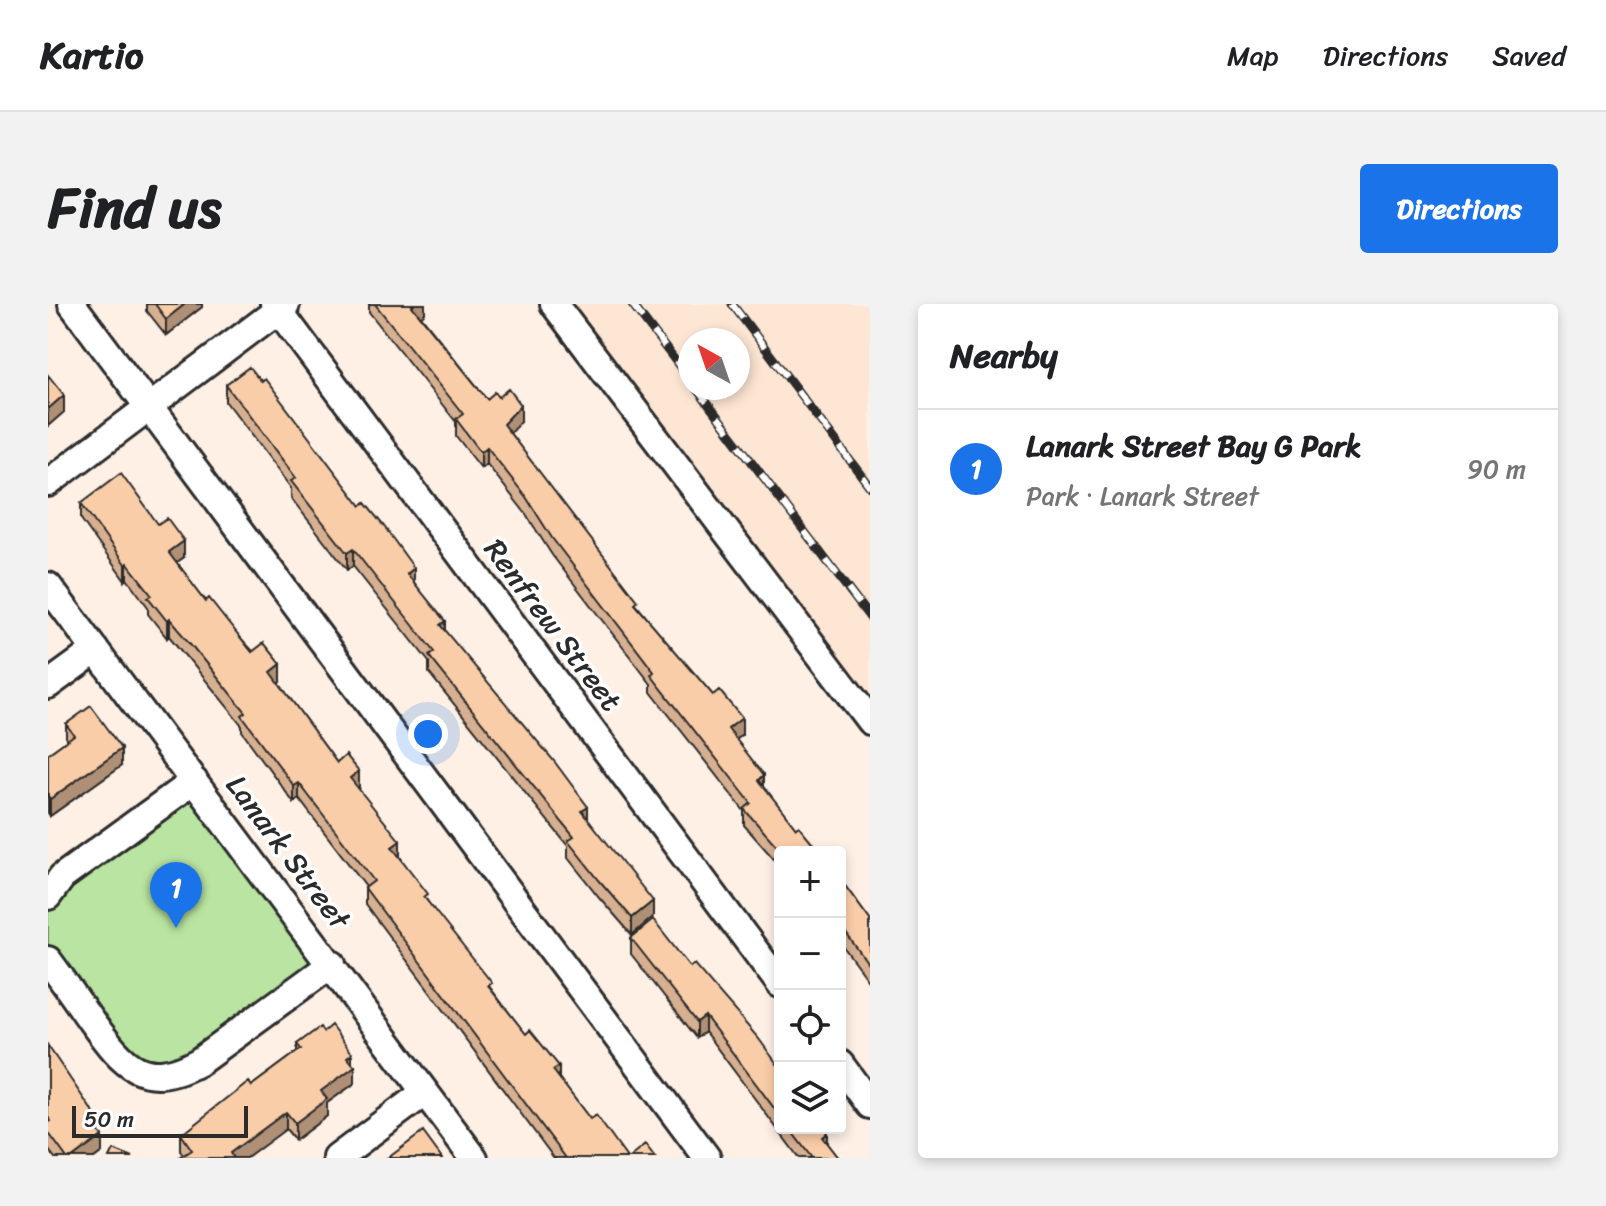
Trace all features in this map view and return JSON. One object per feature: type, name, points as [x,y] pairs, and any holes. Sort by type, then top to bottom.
[{"type":"street","points":[[72,304],[707,1158]]},
{"type":"street","points":[[554,304],[870,721]]},
{"type":"street","points":[[48,483],[279,306]]},
{"type":"street","name":"Renfrew Street","points":[[279,306],[774,976]]},
{"type":"street","name":"Lanark Street","points":[[48,586],[474,1158]]},
{"type":"street","points":[[48,685],[96,650]]},
{"type":"street","points":[[48,896],[62,877],[194,781]]},
{"type":"street","points":[[48,960],[118,1058],[135,1070],[152,1075],[175,1074],[199,1061],[332,964]]},
{"type":"street","points":[[846,1072],[870,1105]]},
{"type":"street","points":[[337,1158],[425,1092]]},
{"type":"shaded area","points":[[565,304],[870,304],[870,712]]},
{"type":"green space","points":[[194,781],[332,964],[152,1075],[48,960],[48,896]]},
{"type":"building","points":[[155,304],[185,304],[166,319]]},
{"type":"building","points":[[375,304],[415,304],[412,306],[487,399],[495,392],[499,397],[509,389],[521,405],[503,424],[638,601],[635,604],[713,695],[719,690],[742,718],[728,729],[764,775],[759,780],[796,828],[799,826],[815,846],[777,846],[744,809],[751,803],[651,675],[654,672],[552,538],[526,497],[487,447],[481,452],[456,419],[463,414]]},
{"type":"building","points":[[250,367],[261,381],[264,378],[361,506],[365,503],[383,525],[414,568],[407,574],[445,621],[440,625],[554,761],[588,807],[582,811],[653,901],[632,918],[568,841],[574,837],[429,656],[434,652],[353,549],[347,553],[291,481],[296,478],[226,385]]},
{"type":"building","points":[[48,375],[64,395],[48,409]]},
{"type":"building","points":[[121,473],[158,524],[167,518],[184,541],[169,552],[206,601],[209,598],[252,652],[264,643],[281,664],[271,672],[337,763],[346,755],[359,771],[350,778],[400,841],[392,847],[428,894],[424,897],[492,983],[488,986],[526,1034],[530,1030],[559,1066],[553,1070],[590,1119],[596,1115],[627,1158],[566,1158],[365,888],[374,881],[299,783],[294,786],[242,716],[246,713],[148,597],[152,595],[127,563],[125,565],[81,503]]},
{"type":"building","points":[[91,706],[122,748],[50,799],[48,754],[74,735],[66,724]]},
{"type":"building","points":[[846,887],[870,920],[870,966],[846,933]]},
{"type":"building","points":[[653,920],[690,967],[694,964],[759,1039],[774,1060],[774,1108],[705,1016],[697,1022],[631,938]]},
{"type":"building","points":[[331,1025],[352,1053],[347,1057],[355,1066],[321,1091],[327,1099],[295,1123],[286,1112],[231,1153],[234,1158],[180,1158],[192,1150],[181,1134],[248,1081],[251,1086],[301,1049],[297,1044],[320,1027],[323,1032]]},
{"type":"building","points":[[48,1046],[99,1121],[94,1125],[102,1136],[72,1158],[67,1158],[48,1132],[51,1121],[48,1117]]},
{"type":"building","points":[[423,1132],[442,1158],[388,1158]]},
{"type":"building","points":[[794,1134],[826,1134],[822,1137],[838,1158],[812,1158]]},
{"type":"building","points":[[645,1145],[655,1158],[629,1158]]},
{"type":"building","points":[[113,1150],[133,1158],[109,1158]]},
{"type":"railway","points":[[632,304],[678,364]]},
{"type":"railway","points":[[732,304],[870,487]]},
{"type":"railway","points":[[705,400],[870,618]]},
{"type":"place","name":"Lanark Street Bay G Park","points":[[176,928]]}]
